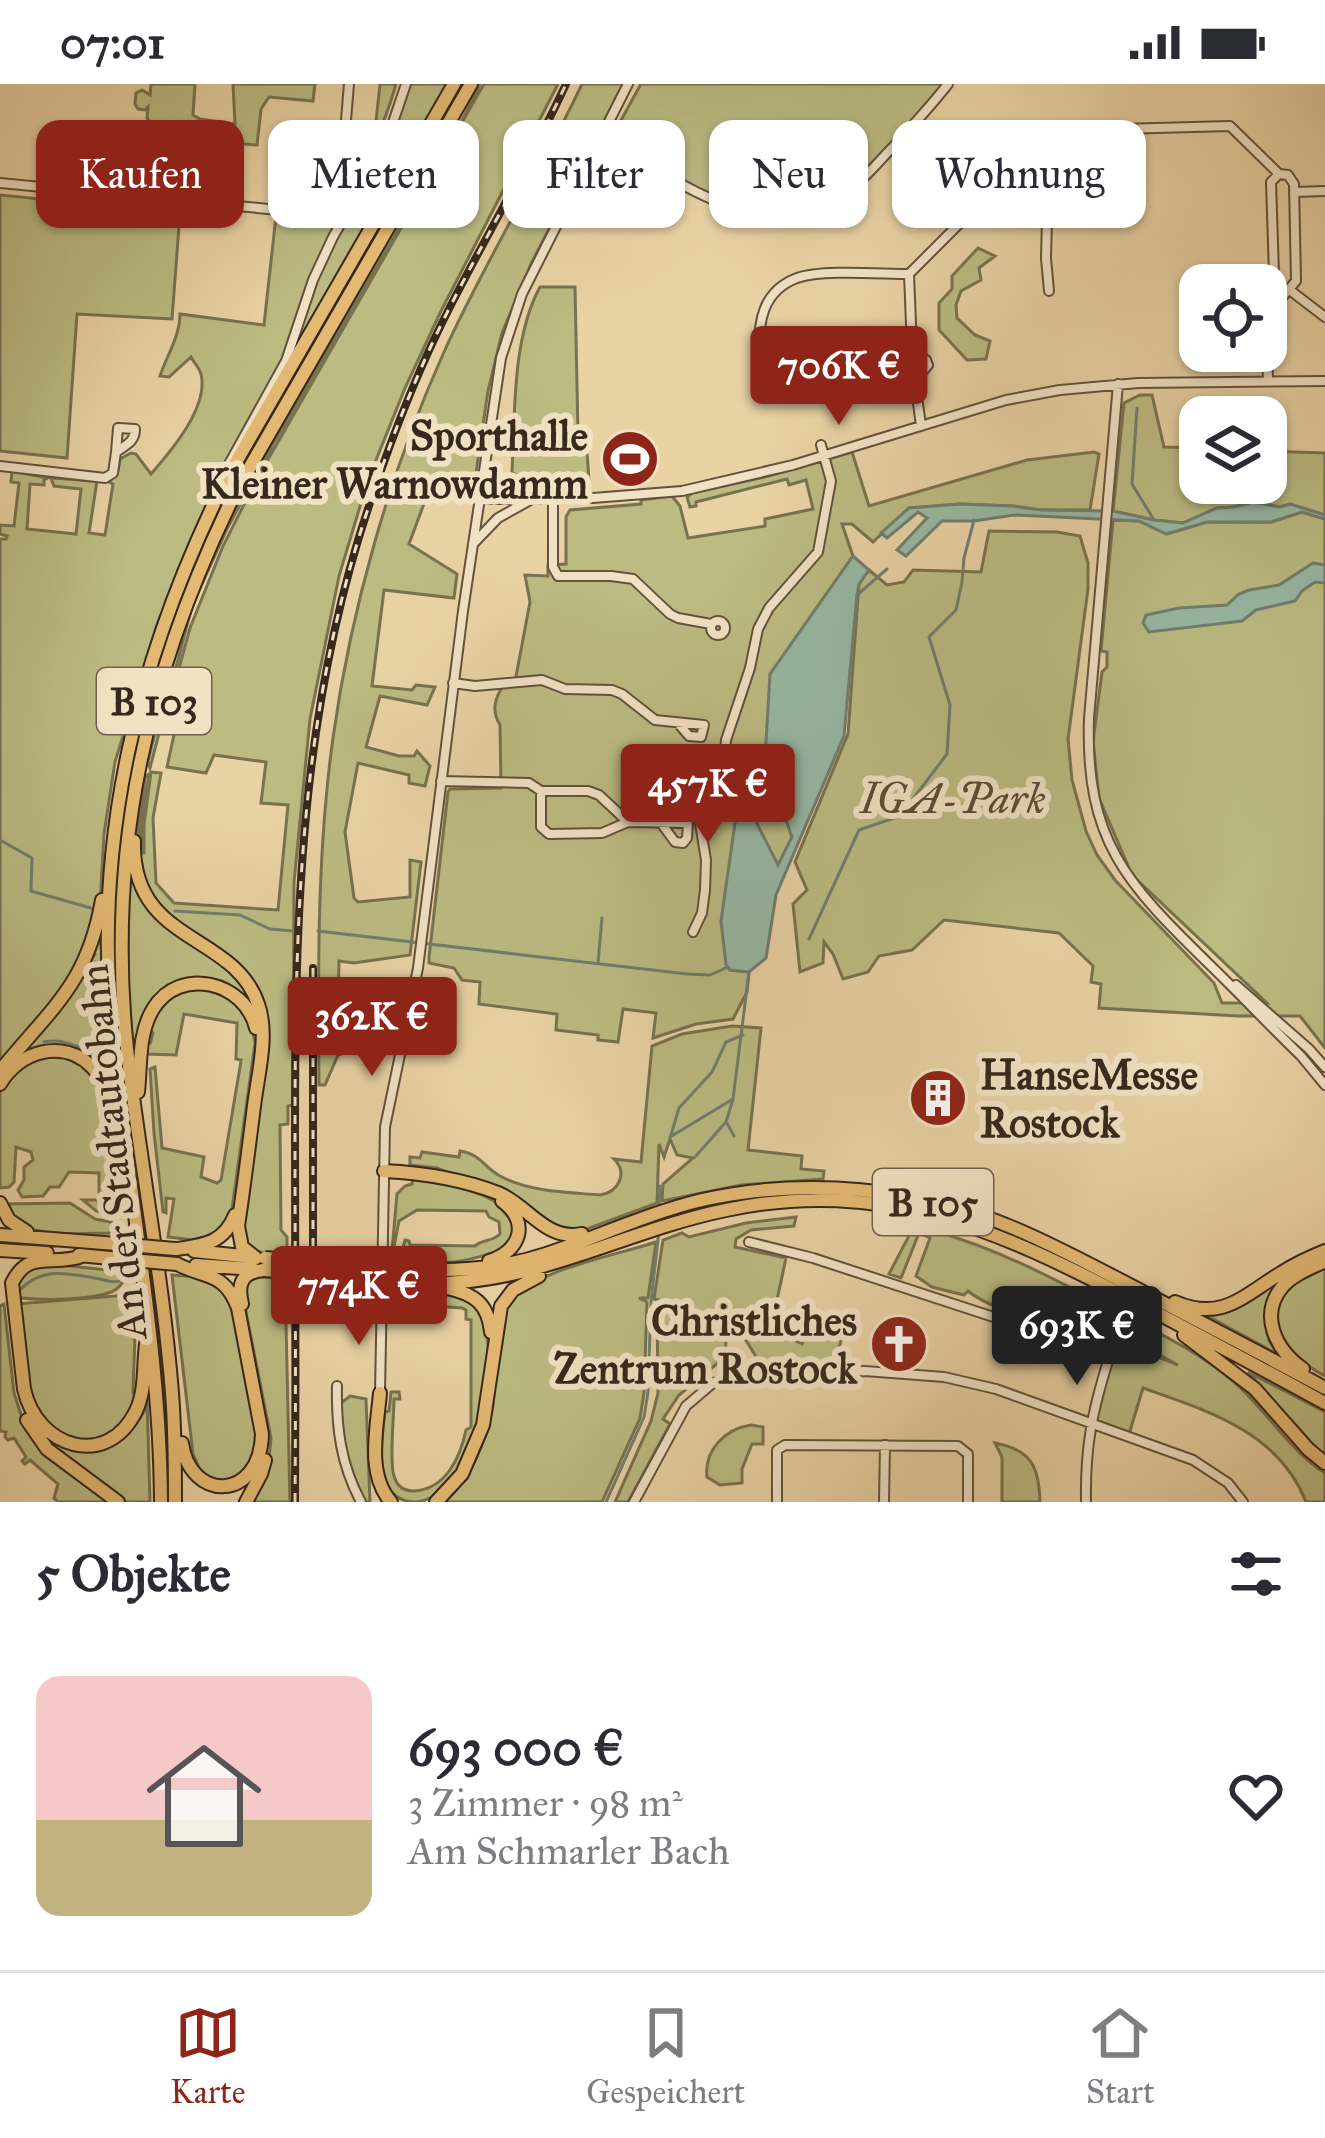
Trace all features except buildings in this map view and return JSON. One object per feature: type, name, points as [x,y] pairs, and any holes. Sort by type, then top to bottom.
[{"type":"highway","name":"An der Stadtautobahn","points":[[161,1502],[149,1325],[111,1027],[110,876],[122,777],[152,653],[194,543],[454,84]]},
{"type":"highway","name":"An der Stadtautobahn","points":[[176,1502],[172,1393],[127,1049],[122,956],[133,798],[146,734],[166,658],[207,550],[235,493],[471,84]]},
{"type":"highway","points":[[133,798],[137,811],[134,860],[148,897],[171,925],[237,971],[259,1006],[262,1038],[238,1226],[242,1247],[262,1262]]},
{"type":"highway","points":[[0,1071],[78,976],[94,938],[110,876]]},
{"type":"highway","points":[[0,1250],[120,1259],[176,1254],[216,1241],[229,1229],[236,1214],[257,1038],[253,1016],[240,999],[215,985],[193,983],[170,992],[155,1005],[143,1038],[136,1111]]},
{"type":"highway","points":[[0,1084],[16,1063],[35,1053],[55,1051],[78,1057],[97,1072],[108,1093],[120,1151],[128,1161]]},
{"type":"highway","points":[[384,1171],[432,1175],[508,1198],[559,1234],[573,1236],[622,1225]]},
{"type":"highway","name":"B 105","points":[[414,1278],[548,1254],[701,1200],[792,1188],[854,1190],[948,1206],[1017,1229],[1325,1384]]},
{"type":"highway","points":[[439,1271],[497,1258],[517,1240],[518,1223],[512,1209],[480,1189]]},
{"type":"highway","name":"B 105","points":[[262,1262],[414,1278],[493,1280],[724,1210],[790,1201],[851,1201],[921,1211],[1014,1242],[1325,1402]]},
{"type":"highway","points":[[0,1203],[16,1226],[46,1238]]},
{"type":"highway","points":[[0,1234],[262,1262]]},
{"type":"highway","points":[[1130,1285],[1146,1287],[1188,1307],[1213,1310],[1239,1301],[1325,1251]]},
{"type":"highway","points":[[172,1393],[179,1406],[183,1452],[197,1478],[224,1489],[250,1476],[259,1460],[262,1434],[238,1308],[220,1280],[191,1271],[176,1254]]},
{"type":"highway","name":"B 103","points":[[82,1256],[69,1261],[35,1260],[12,1282],[24,1389],[40,1426],[51,1436],[76,1445],[104,1441],[125,1427],[141,1395],[149,1325]]},
{"type":"highway","points":[[246,1502],[261,1474],[266,1433],[239,1286],[262,1262]]},
{"type":"highway","points":[[1325,1262],[1280,1289],[1270,1318],[1277,1344],[1287,1356],[1325,1384]]},
{"type":"highway","points":[[436,1502],[456,1484],[477,1444],[487,1413],[497,1318],[508,1295],[560,1263]]},
{"type":"highway","points":[[0,1278],[26,1417],[47,1449],[118,1502]]},
{"type":"highway","points":[[414,1278],[480,1301],[489,1318],[493,1349]]},
{"type":"highway","points":[[1171,1320],[1180,1333],[1255,1389],[1325,1463]]},
{"type":"highway","points":[[380,1394],[376,1472],[391,1502]]},
{"type":"street","points":[[346,120],[350,84]]},
{"type":"street","points":[[394,120],[406,84]]},
{"type":"street","points":[[610,120],[628,84]]},
{"type":"street","points":[[685,184],[709,198],[758,212],[796,210],[831,201],[858,184],[948,84]]},
{"type":"street","points":[[1146,128],[1230,126],[1280,174],[1291,178],[1296,281],[1287,295]]},
{"type":"street","points":[[1274,264],[1271,182],[1280,174]]},
{"type":"street","points":[[0,183],[268,209]]},
{"type":"street","points":[[1294,192],[1325,191]]},
{"type":"street","points":[[224,483],[232,457],[286,361],[313,280],[339,228]]},
{"type":"street","points":[[380,1394],[387,1110],[421,947],[471,547],[498,374],[512,319],[557,228]]},
{"type":"street","points":[[889,357],[845,387],[827,393],[775,392],[759,372],[759,320],[781,287],[799,278],[909,274],[955,228]]},
{"type":"street","points":[[1046,228],[1049,291]]},
{"type":"street","points":[[909,274],[910,342],[928,365],[915,381],[921,426]]},
{"type":"street","points":[[1291,291],[1325,317]]},
{"type":"street","points":[[1268,372],[1268,380]]},
{"type":"street","points":[[479,499],[682,491],[760,474],[1029,395],[1118,384],[1325,381]]},
{"type":"street","points":[[1118,384],[1088,745],[1096,809],[1128,878],[1163,920],[1325,1085]]},
{"type":"street","points":[[693,932],[705,890],[700,823],[722,784],[726,740],[758,628],[818,552],[831,481],[821,445]]},
{"type":"street","points":[[0,466],[105,478],[113,472],[116,452]]},
{"type":"street","points":[[471,547],[499,518],[533,498]]},
{"type":"street","points":[[554,498],[553,567],[558,576],[633,579],[670,614],[711,624]]},
{"type":"street","points":[[453,683],[475,686],[532,680],[565,689],[617,691],[655,720],[678,723]]},
{"type":"street","points":[[441,781],[529,783],[541,791],[592,792],[628,822]]},
{"type":"street","points":[[541,791],[542,827],[548,834],[602,833],[628,822],[661,823]]},
{"type":"street","points":[[1211,966],[1255,1000],[1325,1067]]},
{"type":"street","points":[[749,1242],[813,1258],[1107,1354],[1085,1456],[1086,1502]]},
{"type":"street","points":[[634,1502],[674,1426],[691,1401],[713,1383],[742,1374],[883,1371],[944,1377],[996,1389],[1193,1460],[1220,1476],[1243,1502]]},
{"type":"street","points":[[337,1386],[340,1447],[361,1502]]},
{"type":"street","points":[[777,1502],[777,1450],[782,1445],[963,1448],[968,1454],[968,1502]]},
{"type":"street","points":[[884,1502],[885,1445]]},
{"type":"green space","points":[[151,84],[195,84],[193,115],[207,120],[148,120],[148,107],[138,109],[135,104],[136,93],[142,90],[150,95]]},
{"type":"green space","points":[[233,84],[315,84],[313,101],[269,97],[261,109],[257,145],[244,144],[244,120],[235,120]]},
{"type":"green space","points":[[380,84],[396,84],[384,120],[376,120]]},
{"type":"green space","points":[[406,84],[449,84],[428,120],[394,120]]},
{"type":"green space","points":[[460,84],[465,84],[444,120],[439,120]]},
{"type":"green space","points":[[476,84],[480,84],[462,120],[455,120]]},
{"type":"green space","points":[[484,84],[558,84],[539,120],[503,120],[503,191],[405,388],[368,480],[339,576],[310,719],[294,882],[293,1105],[288,1106],[288,1124],[280,1125],[281,1230],[287,1237],[287,1254],[261,1252],[242,1236],[257,1105],[258,997],[181,929],[146,888],[137,841],[145,777],[149,774],[141,853],[151,772],[161,773],[153,818],[156,883],[174,903],[278,910],[288,805],[261,803],[266,762],[214,755],[206,773],[167,767],[182,698],[172,694],[190,628],[223,546],[401,228],[479,228],[479,120],[463,120]]},
{"type":"green space","points":[[582,84],[623,84],[605,120],[564,120]]},
{"type":"green space","points":[[641,84],[948,84],[916,120],[892,120],[892,146],[868,173],[868,120],[709,120],[709,196],[685,183],[685,120],[621,120]]},
{"type":"green space","points":[[0,195],[36,199],[36,228],[179,228],[172,319],[77,314],[67,458],[0,451]]},
{"type":"green space","points":[[275,228],[366,228],[213,493],[158,622],[115,762],[104,834],[99,922],[115,1098],[112,1117],[125,1216],[122,1207],[122,1216],[118,1215],[117,1200],[111,1200],[111,1215],[83,1200],[99,1200],[99,1173],[69,1172],[59,1187],[50,1187],[43,1196],[22,1197],[18,1190],[24,1167],[33,1160],[31,1152],[16,1147],[14,1182],[0,1188],[0,1084],[10,1068],[54,1051],[105,1077],[107,1072],[67,1048],[49,1046],[23,1052],[65,1003],[95,954],[92,951],[0,1071],[0,539],[7,536],[0,534],[0,525],[14,526],[19,483],[11,482],[12,471],[48,478],[44,485],[30,484],[27,529],[76,534],[81,489],[54,486],[51,478],[97,481],[89,533],[105,535],[113,484],[109,482],[120,459],[136,454],[151,474],[186,428],[199,400],[201,374],[191,357],[169,377],[160,376],[180,314],[264,325]]},
{"type":"green space","points":[[378,228],[383,228],[215,523],[172,624],[134,762],[119,875],[122,1047],[166,1396],[167,1502],[160,1363],[116,1027],[112,942],[119,838],[137,731],[169,623],[211,521]]},
{"type":"green space","points":[[393,228],[399,228],[227,529],[192,606],[150,768],[181,627],[242,492]]},
{"type":"green space","points":[[507,228],[549,228],[502,333],[476,473],[468,473],[467,479],[425,501],[409,544],[457,574],[454,598],[384,590],[372,686],[435,687],[427,705],[380,696],[366,747],[399,756],[414,756],[417,751],[430,766],[425,786],[409,783],[409,775],[358,763],[345,832],[358,902],[410,897],[410,860],[421,862],[410,955],[339,961],[338,1013],[391,1026],[387,1039],[338,1055],[325,1085],[319,1085],[321,868],[341,689],[362,590],[406,445]]},
{"type":"green space","points":[[978,248],[995,256],[979,268],[981,280],[961,291],[957,318],[975,335],[990,341],[986,359],[967,360],[939,330],[939,303],[952,289],[952,276]]},
{"type":"green space","points":[[540,287],[575,287],[578,435],[586,438],[589,480],[523,480],[512,472],[520,353]]},
{"type":"green space","points":[[1152,395],[1164,447],[1179,447],[1179,504],[1245,504],[1217,508],[1183,523],[1113,511],[1124,403]]},
{"type":"green space","points":[[852,452],[869,506],[1027,460],[1099,454],[1090,510],[960,504],[909,508],[873,542],[852,524],[842,524],[853,556],[772,672],[765,759],[792,837],[778,867],[748,806],[730,970],[749,972],[747,992],[733,1019],[696,1024],[653,1038],[656,1013],[623,1009],[618,1042],[556,1030],[557,1014],[479,1004],[480,982],[462,980],[454,968],[429,963],[429,957],[448,792],[501,788],[495,704],[504,684],[515,682],[530,602],[525,575],[548,576],[548,565],[566,564],[570,510],[641,504],[641,500],[672,496],[680,506],[688,538],[765,526],[765,519],[813,509],[806,480],[789,485],[787,479],[690,507],[687,497]]},
{"type":"green space","points":[[1287,452],[1325,453],[1325,515],[1290,504],[1280,507],[1264,504],[1287,504]]},
{"type":"green space","name":"IGA-Park","points":[[1302,512],[1325,519],[1325,1048],[1300,1016],[1099,1008],[1101,984],[1091,982],[1093,966],[1059,933],[944,920],[912,950],[879,956],[868,972],[843,979],[824,942],[823,963],[800,972],[793,904],[807,890],[795,862],[848,734],[859,584],[869,570],[887,585],[904,582],[913,570],[981,572],[989,531],[1057,532],[1080,536],[1088,563],[1068,739],[1072,780],[1086,831],[1115,880],[1214,983],[1222,1003],[1267,1003],[1132,875],[1099,798],[1093,742],[1102,672],[1107,667],[1107,652],[1101,651],[1113,520],[1139,521],[1167,534],[1207,522],[1271,522]]},
{"type":"green space","points":[[132,867],[137,885],[240,980],[255,1011],[238,991],[220,982],[174,985],[133,1048],[128,983]]},
{"type":"green space","points":[[205,987],[239,1008],[255,1043],[231,1216],[217,1234],[197,1240],[168,1237],[174,1199],[166,1198],[163,1212],[150,1069],[155,1067],[162,1148],[204,1157],[201,1177],[217,1183],[241,1060],[236,1059],[237,1023],[184,1014],[176,1055],[146,1054],[148,1032],[150,1044],[153,1033],[149,1030],[163,1004],[177,994]]},
{"type":"green space","points":[[732,1026],[761,1028],[748,1150],[802,1156],[801,1169],[824,1171],[823,1179],[741,1185],[662,1201],[663,1184],[693,1158],[677,1155],[670,1139],[664,1157],[659,1144],[657,1203],[587,1229],[565,1231],[457,1176],[410,1165],[410,1157],[420,1158],[422,1152],[459,1157],[460,1151],[525,1186],[607,1193],[621,1176],[614,1159],[641,1162],[652,1046],[682,1034]]},
{"type":"green space","points":[[413,1180],[472,1192],[501,1206],[514,1227],[509,1246],[455,1262],[399,1263],[405,1240],[410,1245],[475,1246],[500,1234],[499,1222],[486,1211],[417,1210],[399,1221],[391,1262],[397,1194]]},
{"type":"green space","points":[[70,1203],[95,1219],[116,1223],[120,1233],[37,1230],[16,1220],[5,1204]]},
{"type":"green space","points":[[796,1217],[794,1226],[751,1230],[736,1239],[735,1247],[786,1258],[771,1328],[802,1344],[814,1317],[833,1327],[831,1333],[842,1337],[834,1367],[770,1365],[727,1326],[725,1357],[679,1395],[663,1419],[670,1424],[628,1502],[615,1502],[651,1421],[658,1393],[657,1305],[678,1311],[679,1305],[654,1299],[663,1240],[682,1233],[689,1237]]},
{"type":"green space","points":[[914,1226],[1014,1260],[1157,1332],[1219,1370],[1325,1473],[1325,1502],[1306,1502],[1278,1458],[1239,1427],[1143,1388],[1129,1434],[1094,1421],[1110,1354],[1131,1346],[1178,1365],[1129,1341],[1079,1330],[1073,1326],[1072,1315],[1035,1319],[968,1291],[964,1295],[932,1287],[916,1276],[930,1238],[919,1233],[901,1278],[889,1274]]},
{"type":"green space","points":[[656,1242],[648,1298],[639,1298],[647,1302],[640,1418],[602,1502],[445,1502],[469,1472],[485,1436],[494,1397],[497,1332],[506,1304],[545,1277]]},
{"type":"green space","points":[[43,1263],[126,1272],[118,1288],[99,1295],[15,1297],[21,1275]]},
{"type":"green space","points":[[1325,1267],[1325,1376],[1287,1346],[1275,1320],[1284,1293]]},
{"type":"green space","points":[[1297,1271],[1266,1323],[1277,1354],[1204,1314]]},
{"type":"green space","points":[[172,1275],[201,1278],[217,1286],[234,1314],[258,1449],[236,1482],[204,1479],[193,1454]]},
{"type":"green space","points":[[255,1276],[285,1279],[290,1502],[250,1502],[269,1458],[271,1438],[242,1292]]},
{"type":"green space","points":[[399,1287],[463,1297],[478,1309],[486,1329],[486,1383],[464,1461],[442,1490],[416,1502],[401,1499],[385,1481],[382,1437],[391,1392],[399,1392],[400,1399],[394,1399],[395,1480],[414,1491],[435,1485],[450,1470],[471,1427],[471,1320],[462,1308],[406,1304]]},
{"type":"green space","points":[[128,1295],[135,1334],[134,1403],[109,1434],[70,1439],[52,1430],[31,1394],[16,1304]]},
{"type":"green space","points":[[4,1304],[14,1393],[23,1421],[111,1502],[58,1502],[54,1498],[58,1484],[30,1460],[25,1464],[26,1457],[14,1438],[8,1440],[6,1432],[0,1431],[0,1306]]},
{"type":"green space","points":[[1248,1372],[1325,1412],[1325,1458]]},
{"type":"green space","points":[[350,1396],[366,1399],[370,1502],[365,1502],[359,1490],[344,1442],[340,1404]]},
{"type":"green space","points":[[147,1398],[150,1502],[123,1502],[57,1453],[47,1439],[71,1450],[98,1449]]},
{"type":"green space","points":[[751,1425],[763,1427],[763,1444],[752,1444],[742,1483],[720,1485],[707,1477],[709,1458],[718,1442]]},
{"type":"green space","points":[[995,1443],[1018,1450],[1031,1462],[1040,1502],[1002,1502],[1002,1457]]},
{"type":"shaded area","points":[[960,504],[1113,511],[1183,523],[1217,508],[1290,504],[1325,515],[1325,519],[1302,512],[1271,522],[1207,522],[1166,534],[1139,521],[1014,515],[942,521],[906,556],[897,550],[927,518],[918,512],[887,538],[881,533],[909,508]]},
{"type":"shaded area","points":[[853,556],[869,570],[857,595],[844,736],[776,895],[766,958],[749,972],[730,970],[721,921],[736,816],[748,806],[778,865],[792,837],[765,759],[770,674]]},
{"type":"shaded area","points":[[1313,563],[1325,565],[1325,583],[1315,582],[1295,601],[1256,610],[1242,621],[1149,632],[1143,623],[1146,615],[1227,605],[1249,590],[1279,585]]},
{"type":"waterway","points":[[1137,408],[1132,484],[1154,520]]},
{"type":"waterway","points":[[809,939],[859,830],[900,816],[947,754],[950,705],[929,637],[956,610],[974,520]]},
{"type":"waterway","points":[[857,595],[887,569]]},
{"type":"waterway","points":[[0,840],[32,858],[31,891],[91,908]]},
{"type":"waterway","points":[[175,911],[240,915],[270,929],[293,931]]},
{"type":"waterway","points":[[598,963],[602,918]]},
{"type":"waterway","points":[[318,931],[687,974],[710,975],[728,967]]},
{"type":"waterway","points":[[44,1042],[66,1043],[100,1057],[95,962]]},
{"type":"waterway","points":[[670,1137],[733,1099],[749,972]]},
{"type":"waterway","points":[[671,1135],[679,1108],[712,1072],[726,1042],[743,1035]]},
{"type":"waterway","points":[[695,1157],[726,1122],[733,1099]]},
{"type":"waterway","points":[[727,1123],[734,1136]]},
{"type":"waterway","points":[[659,1210],[660,1186]]},
{"type":"waterway","points":[[606,1502],[644,1417],[659,1231]]},
{"type":"waterway","points":[[20,1290],[36,1278],[54,1274],[124,1280]]},
{"type":"waterway","points":[[71,1450],[106,1448],[132,1428],[146,1409]]},
{"type":"railway","points":[[295,1502],[300,894],[306,813],[330,653],[348,574],[409,396],[566,84]]},
{"type":"railway","points":[[313,968],[313,1262]]},
{"type":"place","name":"Sporthalle Kleiner Warnowdamm","points":[[630,459]]},
{"type":"place","name":"HanseMesse Rostock","points":[[938,1098]]},
{"type":"place","name":"Christliches Zentrum Rostock","points":[[899,1344]]}]
